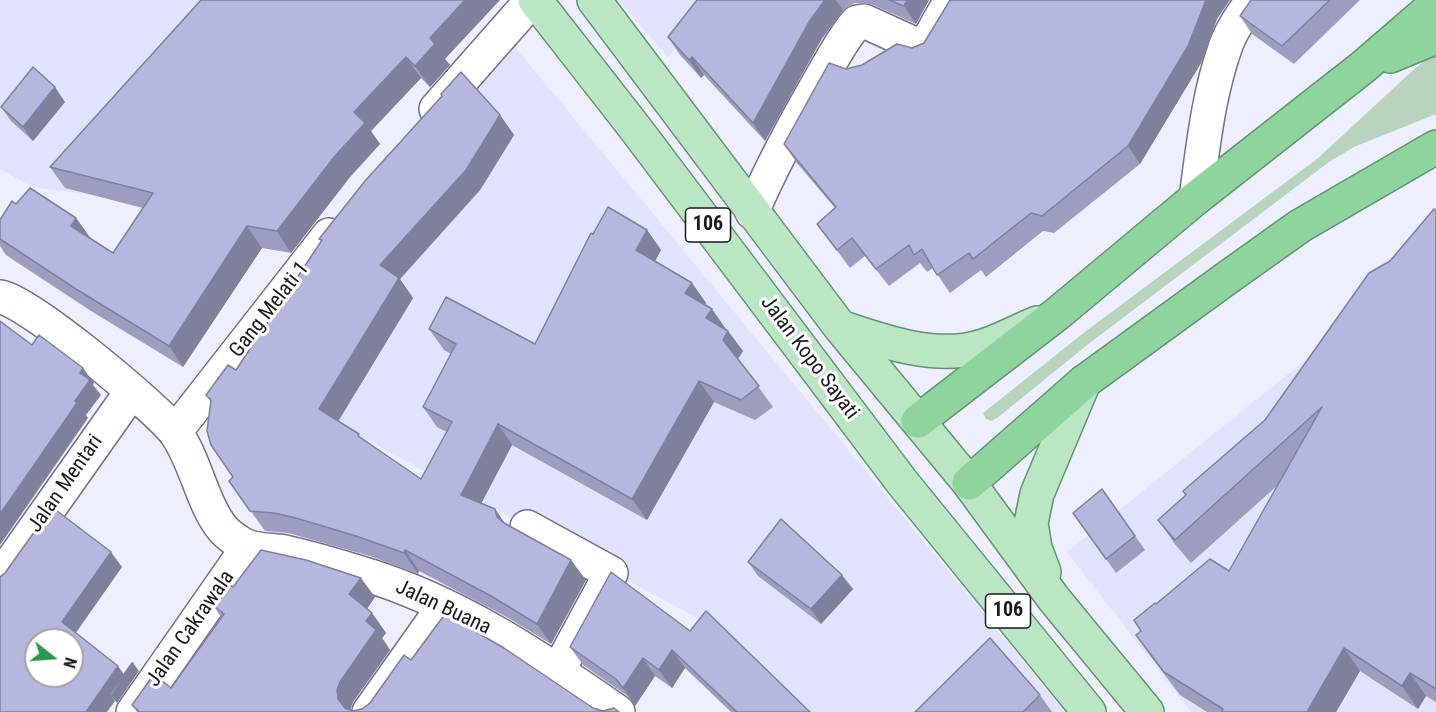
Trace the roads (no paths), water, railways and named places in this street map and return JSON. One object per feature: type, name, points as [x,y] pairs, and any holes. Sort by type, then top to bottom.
[{"type":"highway","points":[[918,421],[1057,315],[1196,198],[1363,67],[1436,4]]},
{"type":"highway","points":[[1363,67],[1436,37]]},
{"type":"highway","points":[[969,483],[1084,382],[1300,226],[1436,147]]},
{"type":"main road","name":"Jalan Kopo Sayati","points":[[533,0],[635,128],[902,482],[1089,712]]},
{"type":"main road","name":"Jalan Kopo Sayati","points":[[594,0],[840,327],[969,483],[1054,599],[1147,712]]},
{"type":"main road","points":[[840,327],[908,346],[940,352],[976,348],[1057,315]]},
{"type":"main road","points":[[1054,599],[1035,548],[1031,523],[1037,494],[1084,382]]},
{"type":"main road","points":[[880,451],[918,421]]},
{"type":"main road","points":[[927,511],[969,483]]},
{"type":"street","points":[[418,129],[533,0]]},
{"type":"street","points":[[752,212],[772,165],[800,114],[857,22],[864,21],[921,47],[925,46],[951,0]]},
{"type":"street","points":[[1196,198],[1208,112],[1225,46],[1240,17],[1253,0]]},
{"type":"street","name":"Gang Melati 1","points":[[175,432],[351,208]]},
{"type":"street","points":[[0,297],[15,303],[65,337],[132,391],[175,432],[224,530],[248,547]]},
{"type":"street","name":"Jalan Mentari","points":[[0,578],[132,391]]},
{"type":"street","points":[[527,527],[611,573],[558,671]]},
{"type":"street","name":"Jalan Buana","points":[[248,547],[286,553],[365,574],[407,589],[492,630],[558,671],[614,711]]},
{"type":"street","name":"Jalan Cakrawala","points":[[133,712],[248,547]]},
{"type":"street","points":[[369,712],[444,606]]}]
